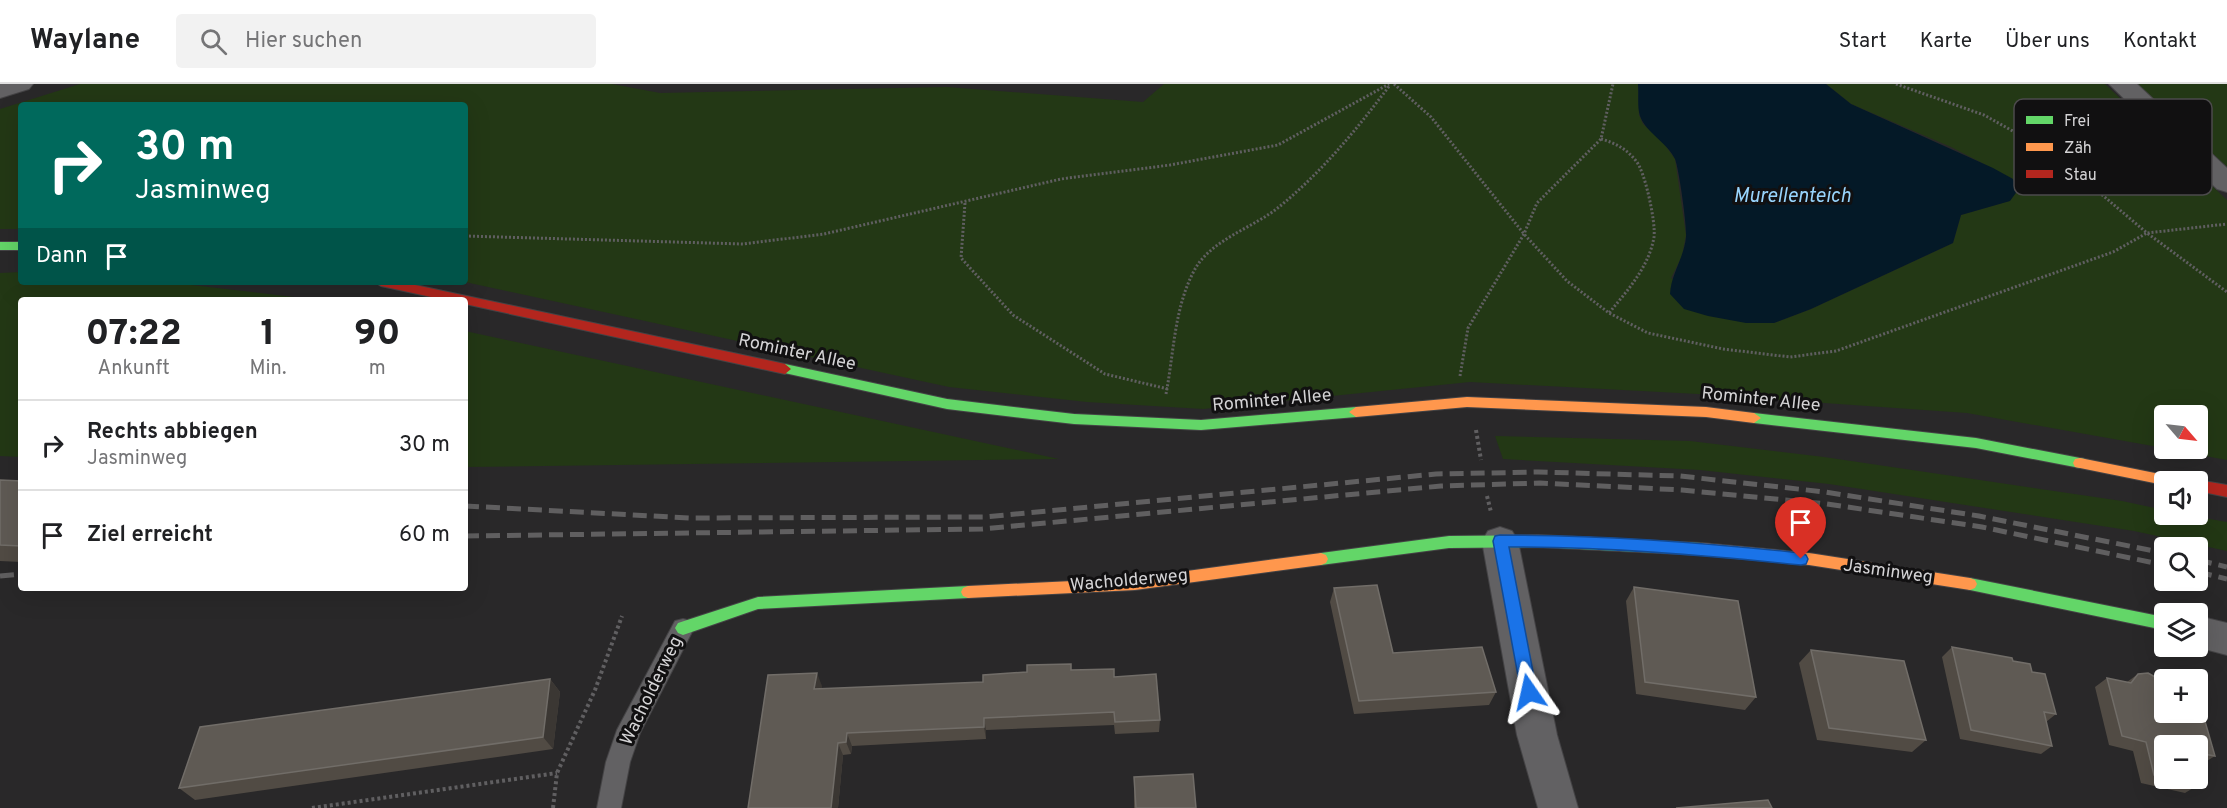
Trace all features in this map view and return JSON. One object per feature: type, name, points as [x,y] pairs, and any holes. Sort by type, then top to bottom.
[{"type":"street","points":[[0,90],[20,84]]},
{"type":"street","points":[[2122,84],[2138,99]]},
{"type":"street","points":[[2212,169],[2227,183]]},
{"type":"street","points":[[0,246],[18,246]]},
{"type":"street","name":"Rominter Allee","points":[[395,285],[451,297]]},
{"type":"street","name":"Rominter Allee","points":[[468,301],[947,404],[1011,413],[1202,425],[1467,402],[1706,411],[1976,443],[2154,478]]},
{"type":"street","points":[[2208,488],[2227,492]]},
{"type":"street","points":[[1500,541],[1537,735],[1558,808]]},
{"type":"street","name":"Jasminweg","points":[[1500,541],[1583,541],[1689,547],[1801,559],[2021,594],[2154,622]]},
{"type":"street","name":"Wacholderweg","points":[[683,627],[758,603],[1135,584],[1449,542],[1500,541]]},
{"type":"street","points":[[2208,634],[2227,639]]},
{"type":"lane","name":"Wacholderweg","points":[[609,808],[618,762],[629,730],[683,627]]},
{"type":"path","points":[[468,236],[743,244],[824,234],[1061,179],[1170,165],[1278,145],[1392,84]]},
{"type":"path","points":[[1392,84],[1431,117],[1524,234],[1567,281],[1609,313],[1648,333],[1723,349],[1790,357],[1824,352],[1876,337],[2113,252],[2147,233],[2227,224]]},
{"type":"path","points":[[1166,398],[1181,299],[1197,266],[1217,248],[1274,211],[1313,179],[1392,84]]},
{"type":"path","points":[[1460,376],[1468,328],[1524,234],[1537,203],[1601,139],[1613,84]]},
{"type":"path","points":[[1896,84],[1984,115],[2014,132]]},
{"type":"path","points":[[1601,139],[1617,144],[1638,162],[1651,202],[1654,237],[1639,276],[1609,313]]},
{"type":"path","points":[[2102,195],[2147,233],[2227,292]]},
{"type":"path","points":[[965,203],[960,258],[1013,315],[1105,374],[1168,389]]},
{"type":"path","points":[[1475,426],[1481,460]]},
{"type":"path","points":[[553,808],[557,773],[596,690],[622,615]]},
{"type":"path","points":[[312,808],[557,773]]},
{"type":"green space","points":[[80,84],[612,84],[660,93],[947,87],[1143,102],[1164,84],[1638,84],[1639,115],[1643,124],[1662,141],[1675,159],[1686,235],[1682,256],[1671,278],[1774,323],[1811,309],[1953,243],[1961,215],[2009,201],[2013,179],[1951,147],[1851,104],[1826,84],[2105,84],[2121,99],[2014,99],[2014,195],[2212,195],[2212,186],[2227,200],[2227,460],[2208,457],[2208,405],[2154,405],[2154,446],[1967,413],[1698,394],[1470,382],[1203,409],[1087,402],[949,387],[468,283],[468,102],[22,102]]},
{"type":"green space","points":[[2137,84],[2227,84],[2227,167],[2212,153],[2212,99],[2153,99]]},
{"type":"green space","points":[[18,103],[18,229],[0,229],[0,109]]},
{"type":"green space","points":[[18,272],[18,285],[192,285],[294,297],[18,297],[18,457],[0,456],[0,273]]},
{"type":"green space","points":[[468,332],[1059,459],[468,467]]},
{"type":"green space","points":[[1495,436],[1690,441],[1824,457],[2122,501],[2154,508],[2154,525],[2208,525],[2208,519],[2227,522],[2227,551],[2208,547],[2208,537],[2162,537],[1829,484],[1700,470],[1503,459]]},
{"type":"water","name":"Murellenteich","points":[[1638,84],[1826,84],[1851,104],[2013,179],[2014,195],[2010,201],[1961,215],[1953,243],[1811,309],[1774,323],[1746,323],[1708,316],[1684,309],[1670,294],[1686,237],[1681,185],[1675,159],[1647,128],[1639,109]]},
{"type":"building","points":[[0,480],[18,481],[18,546],[0,545]]},
{"type":"building","points":[[1377,585],[1393,653],[1482,647],[1496,692],[1359,701],[1334,588]]},
{"type":"building","points":[[1634,587],[1738,601],[1756,697],[1645,682]]},
{"type":"building","points":[[1952,647],[2012,658],[2013,661],[2030,664],[2032,672],[2045,674],[2056,714],[2044,712],[2052,746],[1971,730]]},
{"type":"building","points":[[1811,650],[1904,661],[1926,740],[1829,728]]},
{"type":"building","points":[[1071,664],[1071,670],[1114,669],[1114,677],[1156,674],[1160,720],[1115,722],[1114,712],[984,718],[984,727],[847,733],[846,742],[838,743],[831,808],[748,808],[768,675],[817,673],[814,689],[983,682],[983,675],[1027,672],[1027,665]]},
{"type":"building","points":[[2148,673],[2154,676],[2154,723],[2205,723],[2215,756],[2208,755],[2208,735],[2154,735],[2154,775],[2146,742],[2122,736],[2107,678],[2131,683],[2138,674]]},
{"type":"building","points":[[550,679],[543,737],[179,788],[200,727]]},
{"type":"building","points":[[1193,774],[1196,808],[1136,808],[1134,777]]},
{"type":"building","points":[[1768,800],[1772,808],[1676,808]]},
{"type":"railway","points":[[468,506],[690,518],[984,517],[1436,474],[1538,472],[1680,476],[1825,492],[1979,516],[2154,551]]},
{"type":"railway","points":[[468,536],[982,529],[1441,486],[1540,483],[1682,490],[1827,504],[1982,527],[2154,563]]},
{"type":"railway","points":[[2208,562],[2227,567]]},
{"type":"railway","points":[[0,576],[18,574]]},
{"type":"railway","points":[[2208,574],[2227,579]]},
{"type":"traffic: fast","points":[[0,246],[18,246]]},
{"type":"traffic: fast","points":[[785,369],[947,404],[1074,419],[1201,425],[1356,412]]},
{"type":"traffic: fast","points":[[1754,418],[1976,443],[2080,463]]},
{"type":"traffic: fast","points":[[1321,559],[1449,542],[1538,541],[1701,549]]},
{"type":"traffic: fast","points":[[1970,584],[2154,622]]},
{"type":"traffic: fast","points":[[683,628],[758,603],[968,592]]},
{"type":"traffic: slow","points":[[1356,412],[1467,402],[1706,412],[1754,418]]},
{"type":"traffic: slow","points":[[2080,463],[2154,478]]},
{"type":"traffic: slow","points":[[1701,549],[1809,559],[1970,584]]},
{"type":"traffic: slow","points":[[968,592],[1135,584],[1321,559]]},
{"type":"traffic: jam","points":[[395,285],[451,297]]},
{"type":"traffic: jam","points":[[468,301],[785,369]]},
{"type":"traffic: jam","points":[[2208,488],[2227,491]]},
{"type":"route","points":[[1529,692],[1500,541],[1583,541],[1689,547],[1801,559]]}]
